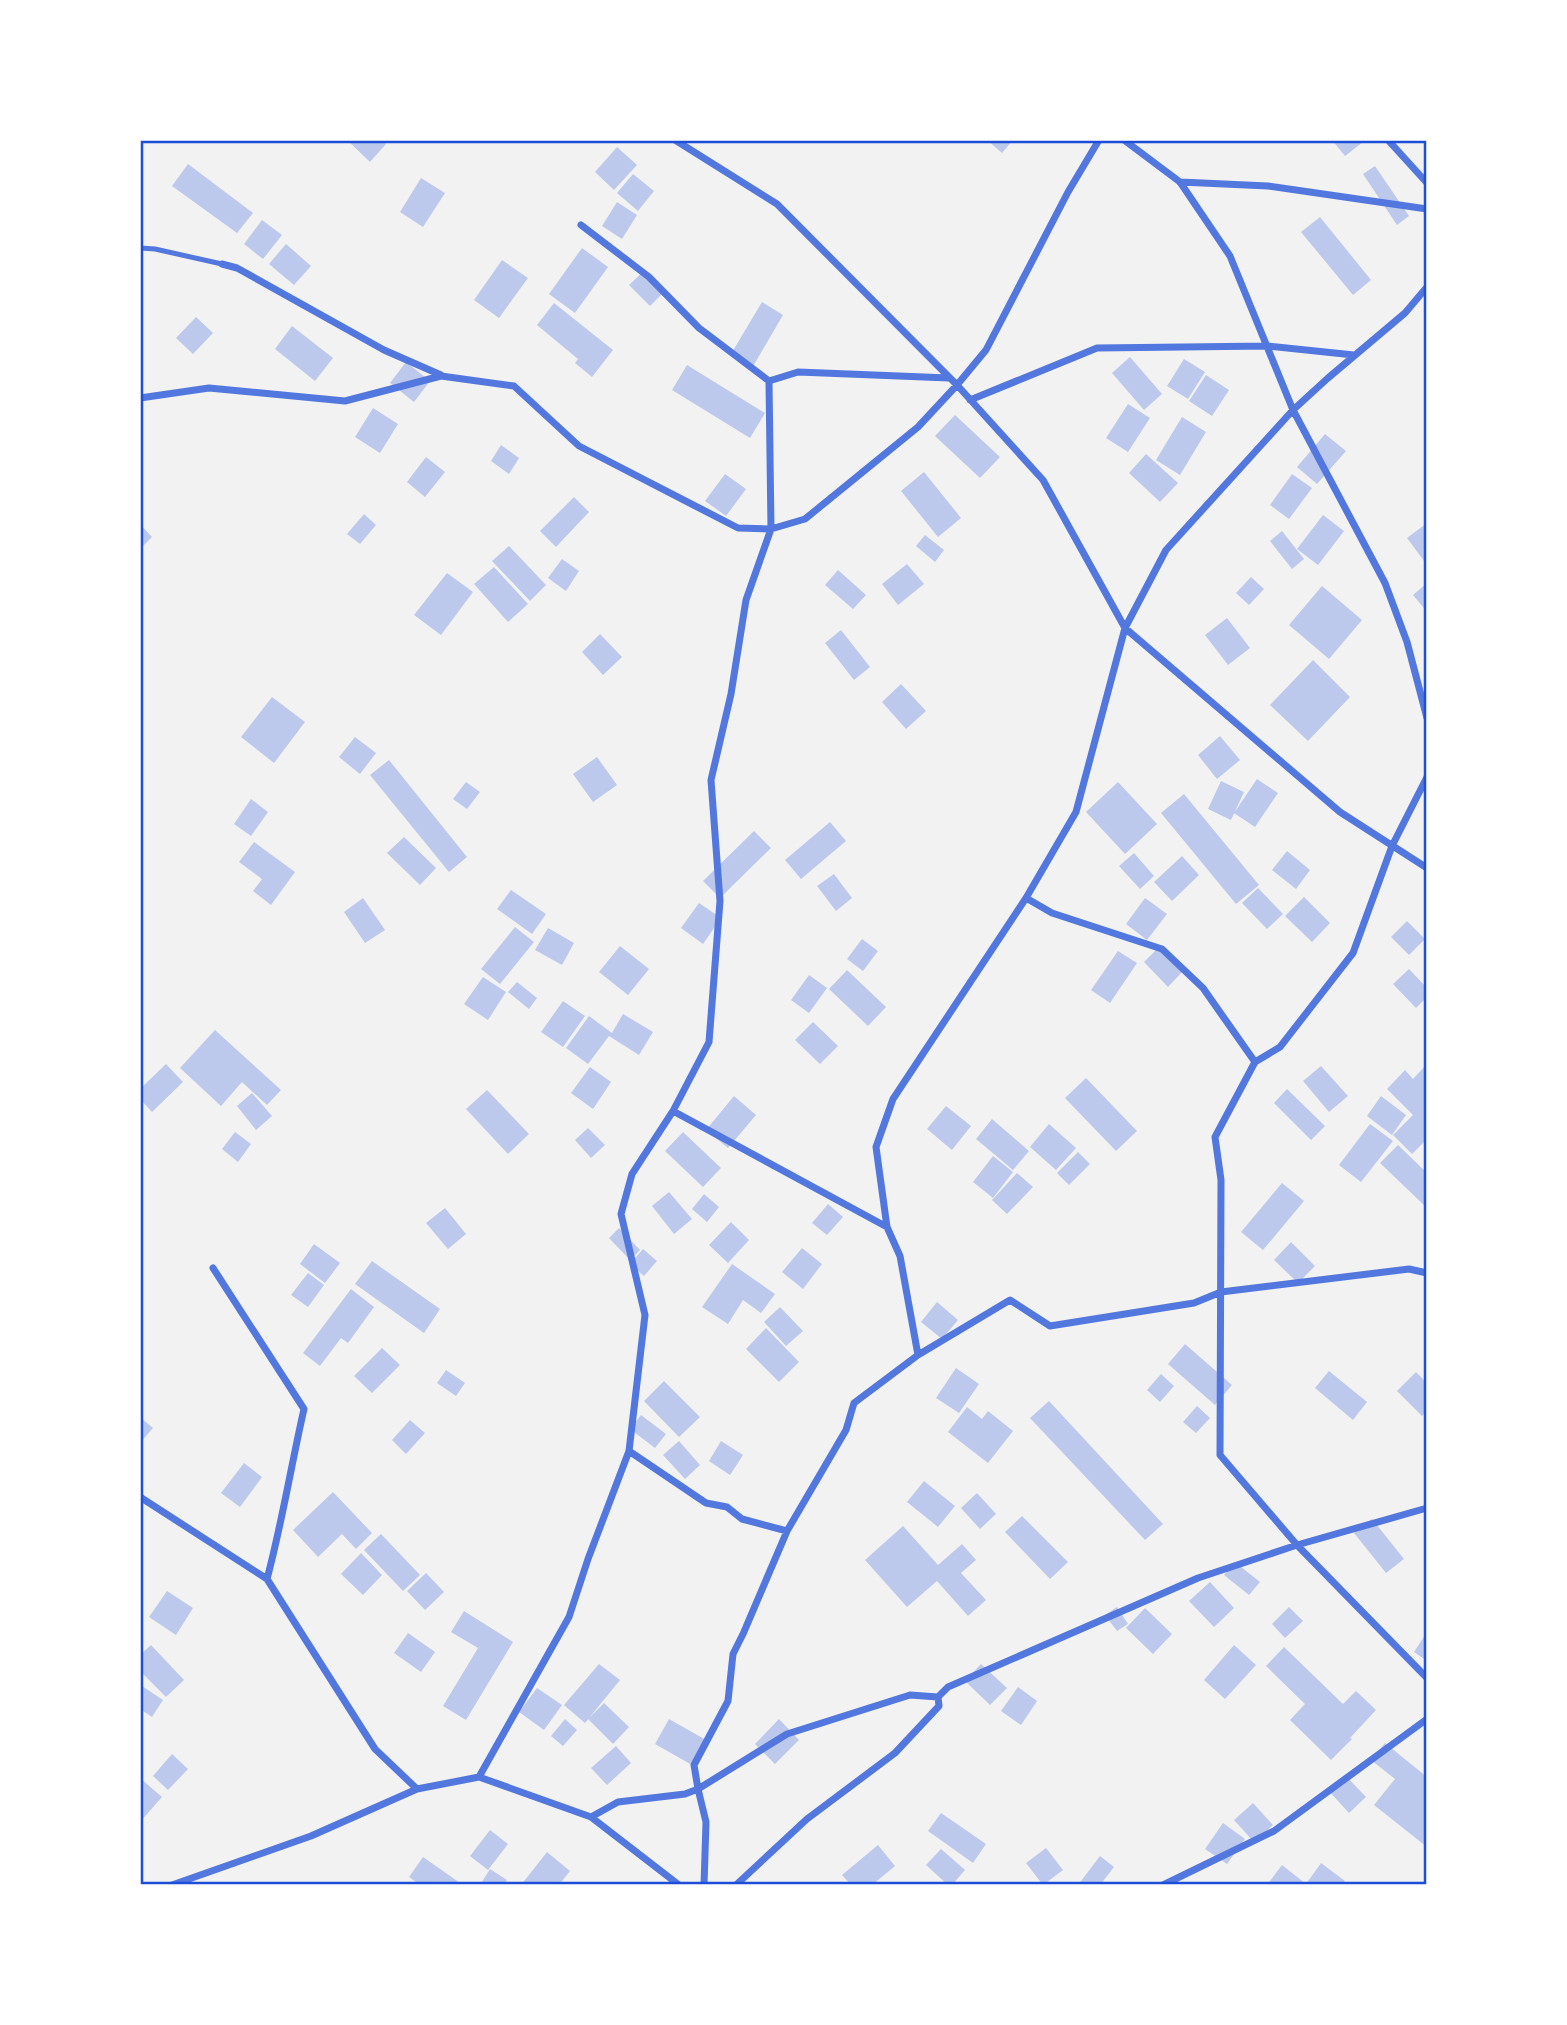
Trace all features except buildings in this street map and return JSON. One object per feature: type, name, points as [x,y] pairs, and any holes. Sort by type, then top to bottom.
[{"type":"street","points":[[674,140],[777,204],[957,385],[1043,480],[1125,628],[1340,811],[1427,869]]},
{"type":"street","points":[[222,264],[237,268],[384,350],[441,376],[514,386],[579,446],[738,528],[771,529],[805,519],[918,427],[957,385],[986,350],[1098,140]]},
{"type":"street","points":[[1124,140],[1180,182],[1230,256],[1293,410],[1385,583],[1407,642],[1427,718]]},
{"type":"street","points":[[1388,140],[1427,183]]},
{"type":"street","points":[[1180,182],[1268,186],[1427,209]]},
{"type":"street","points":[[581,225],[649,277],[699,328],[769,381]]},
{"type":"street","points":[[918,1355],[900,1256],[887,1227],[876,1147],[893,1099],[1026,898],[1076,813],[1125,628],[1166,550],[1293,410],[1405,313],[1427,287]]},
{"type":"street","points":[[970,400],[1097,348],[1268,346],[1354,355]]},
{"type":"street","points":[[769,381],[798,372],[950,378]]},
{"type":"street","points":[[140,398],[209,388],[345,401],[441,376]]},
{"type":"street","points":[[479,1777],[569,1617],[629,1451],[645,1315],[621,1214],[632,1174],[673,1111],[709,1042],[720,901],[711,780],[732,694],[746,600],[771,529],[769,381]]},
{"type":"street","points":[[1427,777],[1392,846],[1353,953],[1280,1047],[1255,1062],[1215,1137],[1221,1180],[1220,1455],[1297,1545],[1427,1678]]},
{"type":"street","points":[[1026,898],[1052,913],[1162,949],[1203,988],[1255,1062]]},
{"type":"street","points":[[673,1111],[887,1227]]},
{"type":"street","points":[[213,1268],[304,1409],[281,1527],[267,1579]]},
{"type":"street","points":[[704,1885],[706,1822],[694,1765],[728,1701],[733,1654],[787,1531],[846,1430],[854,1402],[918,1355],[1010,1300],[1050,1326],[1194,1303],[1221,1292],[1409,1269],[1427,1273]]},
{"type":"street","points":[[629,1451],[706,1503],[727,1507],[742,1520],[787,1531]]},
{"type":"street","points":[[140,1497],[267,1579],[375,1749],[417,1789]]},
{"type":"street","points":[[591,1817],[618,1802],[685,1794],[698,1789],[787,1734],[910,1695],[938,1697],[948,1687],[1198,1578],[1297,1545],[1427,1508]]},
{"type":"street","points":[[736,1885],[807,1819],[895,1753],[939,1706],[938,1697]]},
{"type":"street","points":[[1163,1885],[1274,1831],[1427,1718]]},
{"type":"street","points":[[172,1885],[311,1836],[417,1789],[479,1777],[591,1817],[679,1885]]},
{"type":"lane","points":[[140,248],[222,264]]}]
